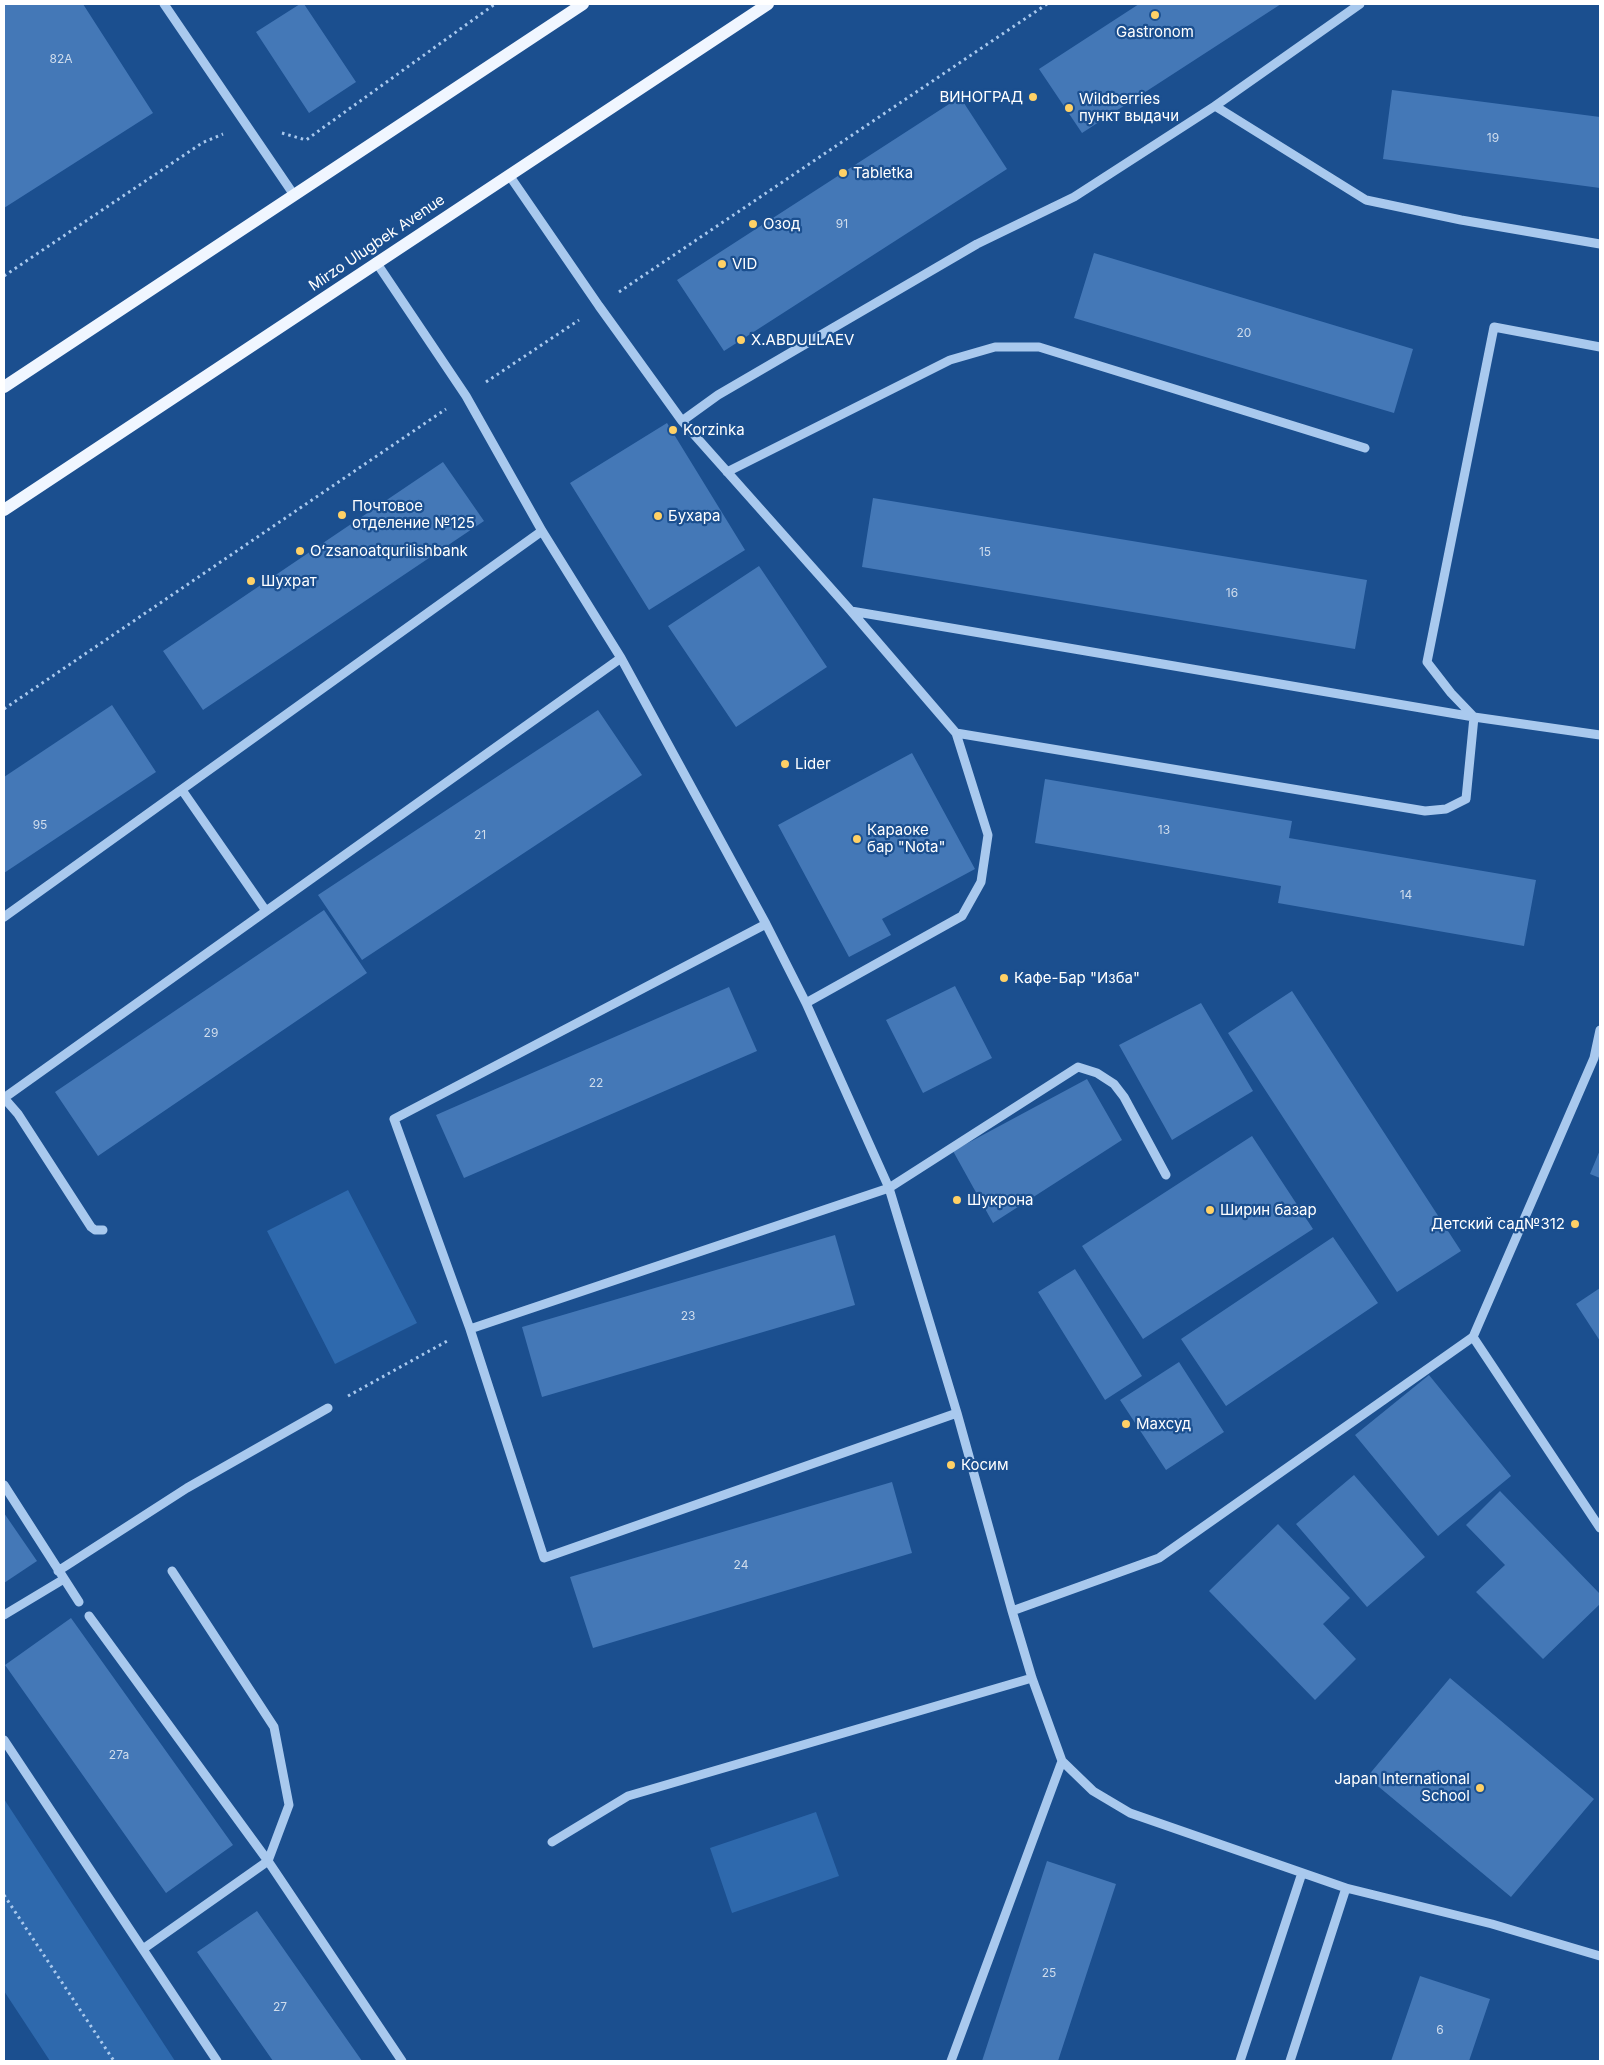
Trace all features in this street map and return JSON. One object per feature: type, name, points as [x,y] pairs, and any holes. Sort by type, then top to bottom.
[{"type":"main road","points":[[4,387],[583,4]]},
{"type":"main road","name":"Mirzo Ulugbek Avenue","points":[[4,510],[768,4]]},
{"type":"lane","points":[[164,4],[294,195]]},
{"type":"lane","points":[[682,421],[718,394],[977,244],[1074,196],[1215,106],[1360,4]]},
{"type":"lane","points":[[1215,106],[1366,200],[1461,220],[1600,244]]},
{"type":"lane","points":[[508,175],[682,421],[851,611],[956,734],[988,835],[981,882],[962,916],[806,1003]]},
{"type":"lane","points":[[376,262],[466,396],[542,531],[621,658],[766,924],[806,1003],[889,1188],[957,1413],[1032,1678],[1062,1761],[1093,1791],[1130,1813],[1346,1888],[1492,1924],[1600,1956]]},
{"type":"lane","points":[[956,734],[1425,811],[1446,809],[1466,799],[1474,717],[1451,693],[1427,662],[1494,327],[1600,347]]},
{"type":"lane","points":[[727,472],[950,360],[995,347],[1039,347],[1366,448]]},
{"type":"lane","points":[[4,917],[542,531]]},
{"type":"lane","points":[[851,611],[1474,717],[1600,735]]},
{"type":"lane","points":[[103,1230],[95,1230],[90,1227],[18,1114],[4,1098],[621,658]]},
{"type":"lane","points":[[182,790],[266,911]]},
{"type":"lane","points":[[766,924],[394,1119],[470,1329],[544,1558],[957,1413]]},
{"type":"lane","points":[[1012,1611],[1159,1558],[1473,1337],[1594,1058],[1600,1030]]},
{"type":"lane","points":[[470,1329],[889,1188],[1078,1067],[1097,1072],[1114,1084],[1124,1097],[1166,1175]]},
{"type":"lane","points":[[1473,1337],[1600,1528]]},
{"type":"lane","points":[[58,1571],[187,1488],[328,1408]]},
{"type":"lane","points":[[4,1485],[79,1602]]},
{"type":"lane","points":[[143,1949],[268,1861],[289,1805],[274,1727],[172,1571]]},
{"type":"lane","points":[[4,1615],[64,1579]]},
{"type":"lane","points":[[89,1616],[268,1861],[402,2061]]},
{"type":"lane","points":[[552,1842],[628,1796],[1032,1678]]},
{"type":"lane","points":[[4,1740],[217,2061]]},
{"type":"lane","points":[[951,2061],[1062,1761]]},
{"type":"lane","points":[[1240,2061],[1302,1873]]},
{"type":"lane","points":[[1290,2061],[1346,1888]]},
{"type":"path","points":[[4,709],[1047,4]]},
{"type":"path","points":[[328,1408],[470,1329]]},
{"type":"path","points":[[4,1895],[114,2061]]},
{"type":"shaded area","points":[[348,1190],[417,1323],[335,1364],[267,1231]]},
{"type":"shaded area","points":[[4,1799],[175,2061],[50,2061],[4,1991]]},
{"type":"shaded area","points":[[816,1812],[839,1876],[732,1913],[710,1848]]},
{"type":"building","points":[[4,4],[83,4],[153,113],[4,208]]},
{"type":"building","points":[[300,4],[304,4],[356,82],[309,113],[256,32]]},
{"type":"building","points":[[1139,4],[1281,4],[1082,133],[1039,69]]},
{"type":"building","points":[[1392,90],[1600,117],[1600,188],[1383,159]]},
{"type":"building","points":[[960,97],[1007,169],[724,351],[677,280]]},
{"type":"building","points":[[1094,253],[1413,349],[1394,413],[1074,318]]},
{"type":"building","name":"Бухара","points":[[667,423],[745,550],[649,610],[570,483]]},
{"type":"building","points":[[443,462],[484,521],[203,710],[163,651]]},
{"type":"building","points":[[873,498],[1367,580],[1355,649],[862,567]]},
{"type":"building","points":[[759,566],[827,667],[736,727],[668,626]]},
{"type":"building","points":[[112,705],[156,772],[4,873],[4,777]]},
{"type":"building","points":[[598,710],[642,775],[362,960],[318,895]]},
{"type":"building","points":[[912,753],[975,869],[882,919],[891,935],[849,957],[778,825]]},
{"type":"building","points":[[1045,779],[1292,821],[1289,838],[1536,880],[1524,946],[1278,903],[1281,886],[1035,843]]},
{"type":"building","points":[[324,910],[367,973],[98,1156],[55,1092]]},
{"type":"building","points":[[955,986],[992,1058],[923,1093],[886,1020]]},
{"type":"building","points":[[729,987],[757,1051],[464,1178],[436,1115]]},
{"type":"building","points":[[1292,991],[1461,1251],[1397,1292],[1228,1033]]},
{"type":"building","points":[[1201,1003],[1253,1091],[1172,1140],[1119,1045]]},
{"type":"building","points":[[1087,1079],[1122,1140],[993,1223],[953,1151]]},
{"type":"building","points":[[1252,1136],[1313,1229],[1143,1339],[1082,1246]]},
{"type":"building","points":[[1600,1150],[1600,1178],[1590,1174]]},
{"type":"building","points":[[835,1235],[855,1305],[542,1397],[522,1327]]},
{"type":"building","points":[[1333,1237],[1378,1303],[1226,1406],[1181,1339]]},
{"type":"building","points":[[1075,1269],[1142,1376],[1105,1400],[1038,1292]]},
{"type":"building","points":[[1600,1288],[1600,1341],[1576,1304]]},
{"type":"building","points":[[1179,1362],[1224,1432],[1166,1470],[1120,1400]]},
{"type":"building","points":[[1429,1375],[1511,1476],[1438,1536],[1355,1435]]},
{"type":"building","points":[[1354,1475],[1425,1557],[1367,1607],[1296,1524]]},
{"type":"building","points":[[892,1482],[912,1553],[593,1648],[570,1577]]},
{"type":"building","points":[[1500,1491],[1600,1594],[1600,1604],[1543,1659],[1476,1592],[1505,1565],[1466,1525]]},
{"type":"building","points":[[4,1513],[37,1561],[4,1583]]},
{"type":"building","points":[[1278,1524],[1350,1598],[1323,1624],[1356,1659],[1315,1700],[1209,1591]]},
{"type":"building","points":[[71,1618],[233,1845],[166,1893],[5,1665]]},
{"type":"building","name":"Japan International School","points":[[1450,1678],[1594,1799],[1511,1897],[1367,1777]]},
{"type":"building","points":[[1047,1861],[1116,1884],[1058,2061],[982,2061]]},
{"type":"building","points":[[257,1911],[362,2061],[273,2061],[197,1952]]},
{"type":"building","points":[[1420,1976],[1490,1999],[1469,2061],[1391,2061]]},
{"type":"place","name":"Gastronom","points":[[1155,15]]},
{"type":"place","name":"ВИНОГРАД","points":[[1033,97]]},
{"type":"place","name":"Wildberries пункт выдачи","points":[[1069,108]]},
{"type":"place","name":"Tabletka","points":[[843,173]]},
{"type":"place","name":"Озод","points":[[753,224]]},
{"type":"place","name":"VID","points":[[722,264]]},
{"type":"place","name":"X.ABDULLAEV","points":[[741,340]]},
{"type":"place","name":"Korzinka","points":[[673,430]]},
{"type":"place","name":"Почтовое отделение №125","points":[[342,515]]},
{"type":"place","name":"Бухара","points":[[658,516]]},
{"type":"place","name":"Oʻzsanoatqurilishbank","points":[[300,551]]},
{"type":"place","name":"Шухрат","points":[[251,581]]},
{"type":"place","name":"Lider","points":[[785,764]]},
{"type":"place","name":"Караоке бар \"Nota\"","points":[[857,839]]},
{"type":"place","name":"Кафе-Бар \"Изба\"","points":[[1004,978]]},
{"type":"place","name":"Шукрона","points":[[957,1200]]},
{"type":"place","name":"Ширин базар","points":[[1210,1210]]},
{"type":"place","name":"Детский сад№312","points":[[1575,1224]]},
{"type":"place","name":"Махсуд","points":[[1126,1424]]},
{"type":"place","name":"Косим","points":[[951,1465]]},
{"type":"place","name":"Japan International School","points":[[1480,1788]]}]
